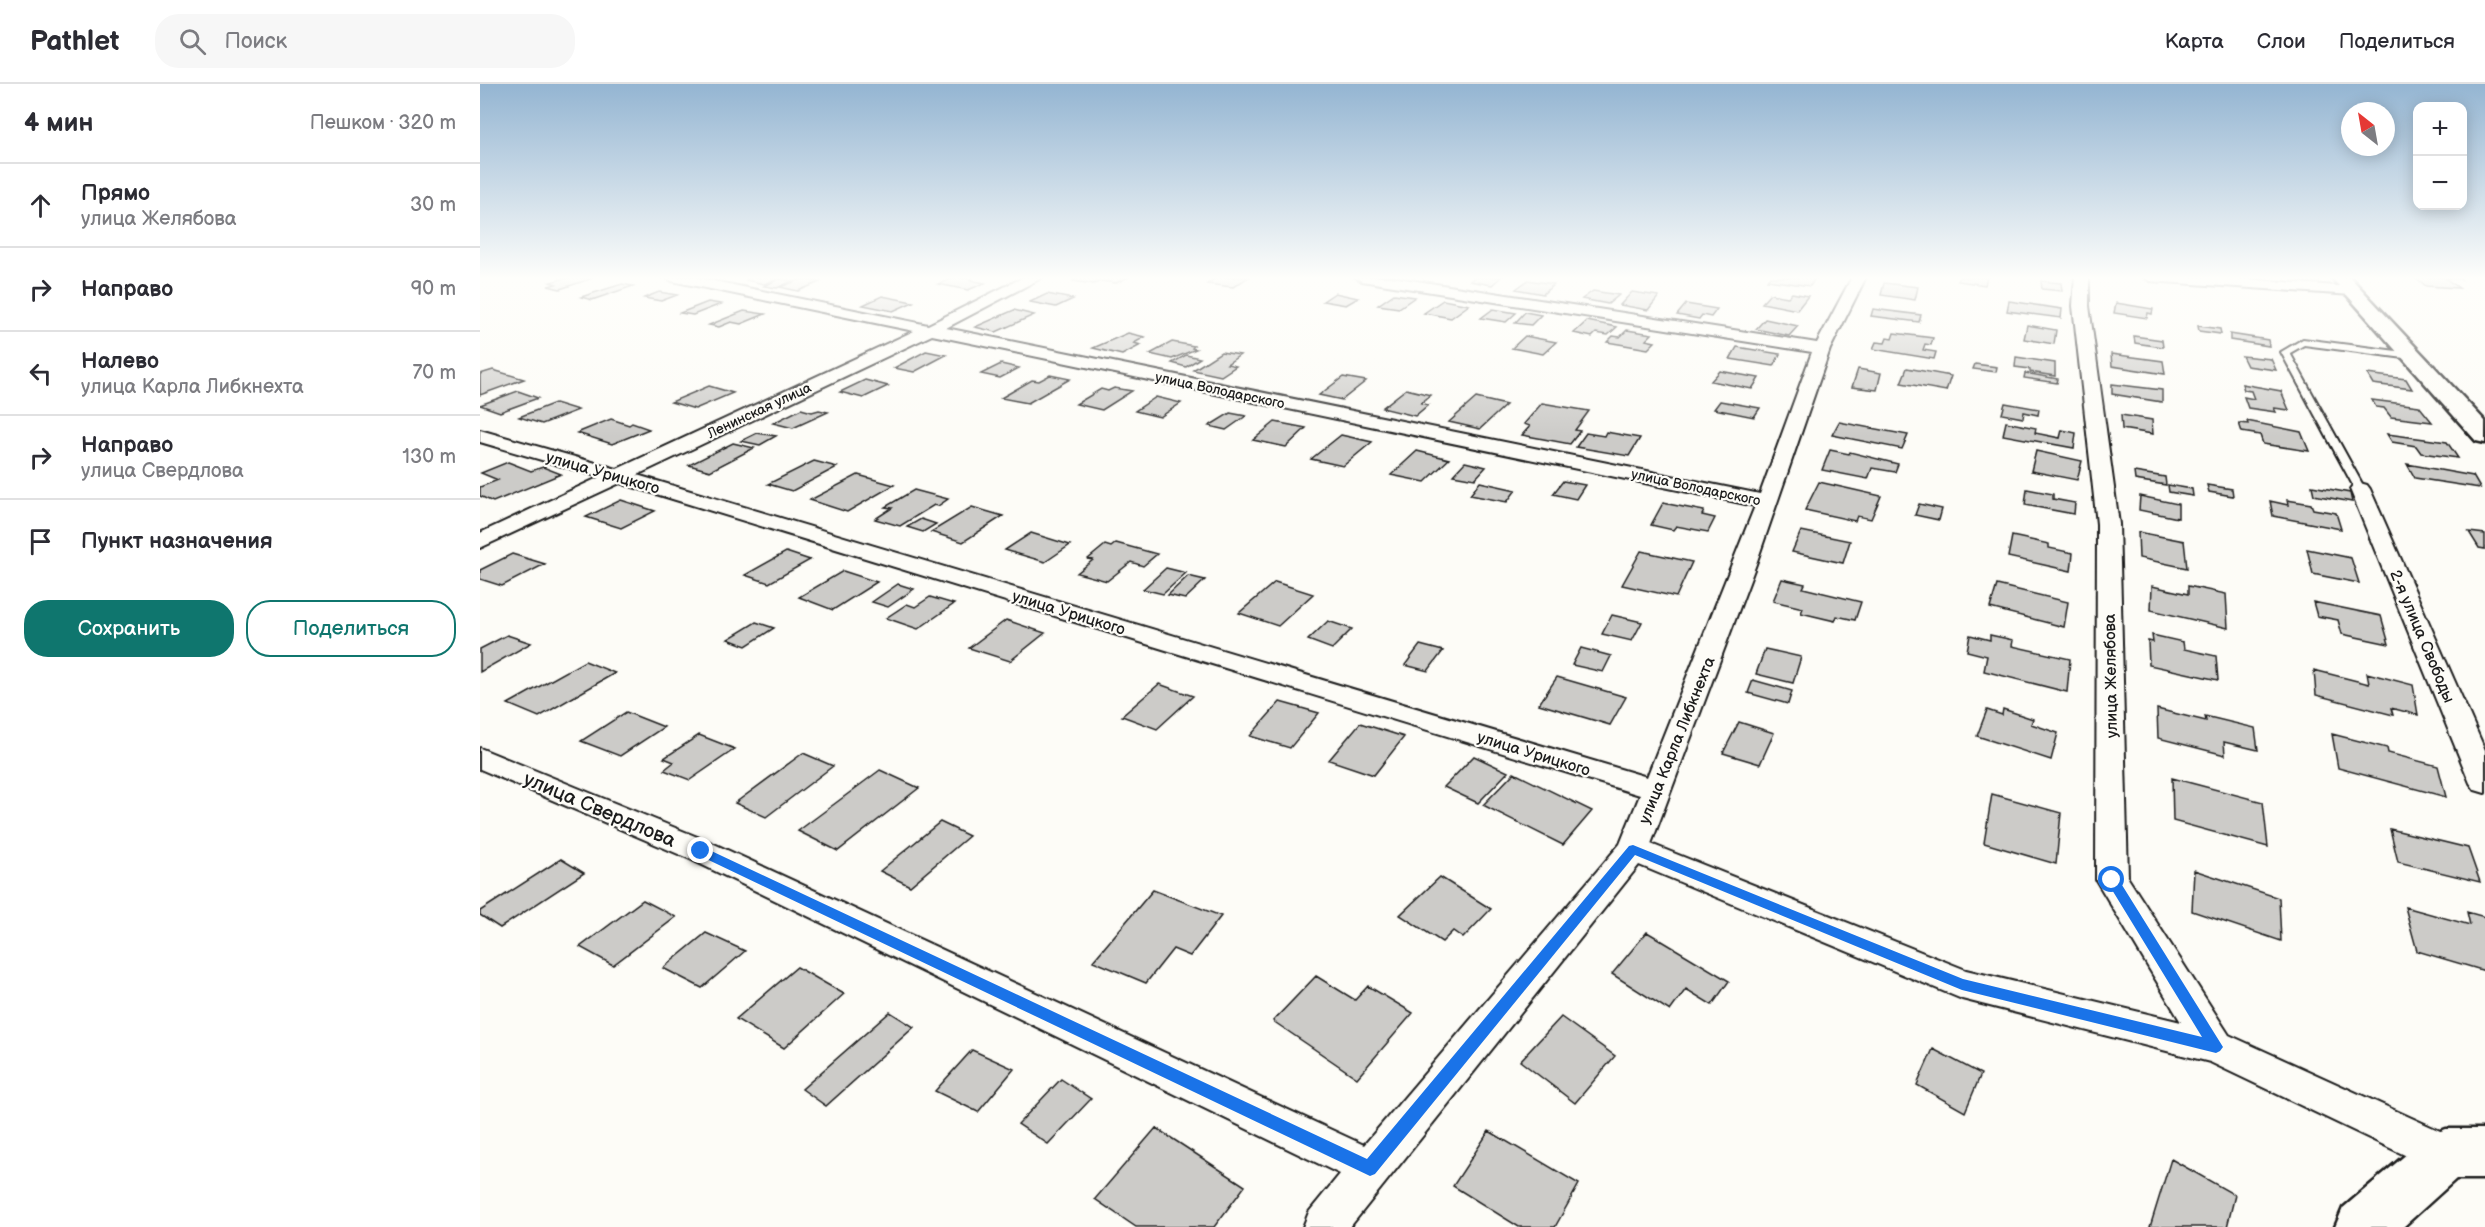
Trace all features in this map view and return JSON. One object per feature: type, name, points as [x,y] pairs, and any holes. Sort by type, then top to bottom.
[{"type":"street","name":"Ленинская улица","points":[[480,542],[929,330]]},
{"type":"street","name":"улица Володарского","points":[[932,330],[1768,502]]},
{"type":"street","points":[[1703,330],[1822,349]]},
{"type":"street","name":"улица Карла Либкнехта","points":[[1324,1227],[1370,1168],[1633,850],[1768,502],[1822,349],[1832,330]]},
{"type":"street","name":"улица Желябова","points":[[2084,330],[2108,524],[2112,880],[2216,1047]]},
{"type":"street","points":[[2388,330],[2485,436]]},
{"type":"street","name":"улица Урицкого","points":[[480,436],[1657,790]]},
{"type":"street","name":"2-я улица Свободы","points":[[2360,489],[2485,783]]},
{"type":"street","name":"улица Свердлова","points":[[480,758],[701,851],[1370,1168]]},
{"type":"street","points":[[1633,850],[1962,984],[2216,1047],[2466,1154]]},
{"type":"street","points":[[2362,1227],[2466,1154]]},
{"type":"lane","points":[[2360,489],[2285,352],[2303,342],[2412,356]]},
{"type":"building","points":[[1577,330],[1613,330],[1608,335],[1596,333],[1592,337],[1574,333]]},
{"type":"building","points":[[1629,330],[1652,334],[1646,340],[1655,342],[1648,349],[1607,342],[1613,336],[1620,337]]},
{"type":"building","points":[[1762,330],[1794,330],[1789,336]]},
{"type":"building","points":[[2026,330],[2056,330],[2054,344],[2024,339]]},
{"type":"building","points":[[2220,330],[2221,334],[2199,331]]},
{"type":"building","points":[[1128,333],[1145,337],[1134,343],[1141,345],[1122,355],[1093,348]]},
{"type":"building","points":[[1894,333],[1933,338],[1931,345],[1925,344],[1923,350],[1936,352],[1934,359],[1873,349],[1876,342],[1885,343],[1887,338],[1892,339]]},
{"type":"building","points":[[2230,334],[2268,340],[2269,346],[2230,340]]},
{"type":"building","points":[[1525,336],[1556,342],[1543,354],[1512,348]]},
{"type":"building","points":[[2134,336],[2162,340],[2163,347],[2135,343]]},
{"type":"building","points":[[1172,342],[1194,346],[1192,348],[1196,349],[1172,359],[1150,354]]},
{"type":"building","points":[[1737,347],[1780,354],[1774,366],[1730,359]]},
{"type":"building","points":[[926,351],[946,355],[914,372],[894,368]]},
{"type":"building","points":[[1221,352],[1240,355],[1227,364],[1236,366],[1221,376],[1193,370]]},
{"type":"building","points":[[2111,354],[2163,361],[2165,374],[2112,366]]},
{"type":"building","points":[[1186,355],[1200,358],[1186,367],[1172,363]]},
{"type":"building","points":[[2242,356],[2271,359],[2276,370],[2247,366]]},
{"type":"building","points":[[2016,357],[2055,363],[2055,376],[2015,367]]},
{"type":"building","points":[[1001,364],[1019,368],[1000,378],[981,374]]},
{"type":"building","points":[[1975,364],[1997,367],[1996,372],[1973,369]]},
{"type":"building","points":[[1907,368],[1951,376],[1946,391],[1901,383]]},
{"type":"building","points":[[1858,369],[1881,373],[1877,390],[1852,387]]},
{"type":"building","points":[[493,370],[524,379],[480,395],[480,374]]},
{"type":"building","points":[[1720,371],[1759,378],[1752,389],[1711,381]]},
{"type":"building","points":[[2025,373],[2058,379],[2057,383],[2024,378]]},
{"type":"building","points":[[2367,374],[2406,379],[2412,389],[2373,384]]},
{"type":"building","points":[[1050,375],[1070,379],[1028,403],[1001,398],[1032,380],[1039,381]]},
{"type":"building","points":[[1343,377],[1366,381],[1342,400],[1319,395]]},
{"type":"building","points":[[865,380],[888,386],[863,398],[840,392]]},
{"type":"building","points":[[2112,384],[2162,390],[2162,402],[2112,394]]},
{"type":"building","points":[[2242,384],[2281,391],[2289,410],[2274,408],[2276,412],[2248,408],[2244,397],[2254,399],[2251,391],[2244,390]]},
{"type":"building","points":[[709,386],[733,393],[695,409],[671,402]]},
{"type":"building","points":[[1114,388],[1132,391],[1102,410],[1076,404],[1101,389],[1108,391]]},
{"type":"building","points":[[1406,389],[1431,395],[1421,403],[1428,405],[1415,416],[1382,408]]},
{"type":"building","points":[[518,391],[538,398],[500,412],[480,405]]},
{"type":"building","points":[[1156,397],[1181,403],[1160,417],[1135,411]]},
{"type":"building","points":[[1476,398],[1506,405],[1480,429],[1449,422]]},
{"type":"building","points":[[2372,400],[2419,406],[2432,422],[2391,417],[2384,408],[2376,407]]},
{"type":"building","points":[[1720,401],[1760,408],[1754,417],[1714,409]]},
{"type":"building","points":[[555,403],[578,410],[542,424],[519,417]]},
{"type":"building","points":[[1542,403],[1589,411],[1575,430],[1580,431],[1570,444],[1522,435],[1530,426],[1524,424]]},
{"type":"building","points":[[2005,403],[2039,409],[2038,415],[2024,412],[2023,418],[2002,414]]},
{"type":"building","points":[[801,409],[828,412],[793,428],[773,423]]},
{"type":"building","points":[[1230,413],[1246,416],[1226,430],[1209,426]]},
{"type":"building","points":[[2121,415],[2152,420],[2153,434],[2122,429]]},
{"type":"building","points":[[611,419],[649,429],[612,444],[577,433]]},
{"type":"building","points":[[2247,421],[2301,432],[2309,451],[2263,444],[2260,435],[2242,432],[2239,423],[2248,424]]},
{"type":"building","points":[[1275,422],[1306,428],[1286,447],[1253,440]]},
{"type":"building","points":[[1839,422],[1908,435],[1902,449],[1832,435]]},
{"type":"building","points":[[2006,422],[2036,428],[2035,433],[2060,438],[2062,430],[2076,433],[2074,448],[2003,435]]},
{"type":"building","points":[[1606,432],[1640,438],[1629,456],[1576,447],[1586,433],[1604,436]]},
{"type":"building","points":[[757,433],[776,436],[760,445],[741,441]]},
{"type":"building","points":[[2387,434],[2447,442],[2458,458],[2421,453],[2416,446],[2392,442]]},
{"type":"building","points":[[1341,435],[1372,442],[1343,466],[1311,459]]},
{"type":"building","points":[[733,443],[754,448],[710,471],[689,465]]},
{"type":"building","points":[[1830,450],[1849,454],[1850,452],[1898,464],[1895,472],[1872,468],[1868,479],[1822,470]]},
{"type":"building","points":[[1417,451],[1449,459],[1425,482],[1391,475]]},
{"type":"building","points":[[2036,451],[2082,461],[2077,480],[2031,471]]},
{"type":"building","points":[[814,461],[837,467],[792,491],[768,484]]},
{"type":"building","points":[[508,462],[531,471],[543,467],[561,474],[493,502],[480,496],[480,487],[498,480],[481,473]]},
{"type":"building","points":[[1465,462],[1486,467],[1475,479],[1453,475]]},
{"type":"building","points":[[2407,464],[2473,476],[2480,488],[2415,478]]},
{"type":"building","points":[[2134,472],[2165,477],[2166,485],[2135,480]]},
{"type":"building","points":[[858,475],[894,485],[847,512],[810,500]]},
{"type":"building","points":[[1563,481],[1585,485],[1576,499],[1553,494]]},
{"type":"building","points":[[1480,482],[1516,490],[1507,502],[1470,495]]},
{"type":"building","points":[[1819,482],[1881,496],[1871,519],[1857,516],[1855,521],[1805,510]]},
{"type":"building","points":[[2168,485],[2192,489],[2193,496],[2169,492]]},
{"type":"building","points":[[2207,485],[2232,489],[2233,496],[2209,492]]},
{"type":"building","points":[[2312,486],[2350,493],[2352,502],[2314,495]]},
{"type":"building","points":[[2027,489],[2053,494],[2053,499],[2075,503],[2074,514],[2025,505]]},
{"type":"building","points":[[914,490],[948,499],[900,526],[875,519],[892,508],[885,507]]},
{"type":"building","points":[[2140,496],[2178,504],[2178,518],[2139,510]]},
{"type":"building","points":[[621,500],[655,511],[621,528],[586,517]]},
{"type":"building","points":[[2287,500],[2311,504],[2313,509],[2336,513],[2341,529],[2273,516],[2270,501],[2288,505]]},
{"type":"building","points":[[1663,503],[1704,511],[1702,515],[1715,518],[1708,532],[1676,526],[1673,530],[1651,525]]},
{"type":"building","points":[[1919,504],[1942,509],[1939,520],[1915,515]]},
{"type":"building","points":[[972,507],[1003,516],[963,542],[931,532]]},
{"type":"building","points":[[921,519],[936,524],[923,532],[907,527]]},
{"type":"building","points":[[1801,531],[1850,541],[1843,563],[1792,552]]},
{"type":"building","points":[[2138,532],[2184,541],[2187,568],[2139,558]]},
{"type":"building","points":[[2469,532],[2485,534],[2485,549],[2479,548]]},
{"type":"building","points":[[1031,533],[1070,545],[1045,562],[1005,550]]},
{"type":"building","points":[[2012,536],[2049,544],[2049,548],[2073,553],[2071,571],[2008,557]]},
{"type":"building","points":[[1116,543],[1157,554],[1143,566],[1131,562],[1107,581],[1077,573],[1093,560],[1088,559],[1105,545],[1111,547]]},
{"type":"building","points":[[2307,549],[2351,558],[2359,583],[2313,574]]},
{"type":"building","points":[[1641,551],[1692,562],[1676,597],[1622,585]]},
{"type":"building","points":[[786,552],[810,560],[769,583],[745,575]]},
{"type":"building","points":[[512,554],[545,564],[502,586],[480,579],[480,570]]},
{"type":"building","points":[[1166,568],[1186,573],[1163,594],[1143,589]]},
{"type":"building","points":[[843,571],[877,582],[833,610],[799,597]]},
{"type":"building","points":[[1188,576],[1205,580],[1185,599],[1168,595]]},
{"type":"building","points":[[1782,579],[1805,584],[1803,588],[1861,602],[1855,620],[1837,616],[1835,621],[1801,613],[1803,608],[1773,601]]},
{"type":"building","points":[[1275,582],[1313,594],[1278,626],[1239,613]]},
{"type":"building","points":[[898,584],[914,589],[888,607],[872,602]]},
{"type":"building","points":[[1997,585],[2068,602],[2064,627],[1990,608]]},
{"type":"building","points":[[2152,586],[2188,594],[2188,586],[2226,594],[2228,628],[2151,610]]},
{"type":"building","points":[[930,597],[954,604],[918,629],[886,618],[907,604],[915,607]]},
{"type":"building","points":[[2313,602],[2381,616],[2389,644],[2342,634],[2338,620],[2317,616]]},
{"type":"building","points":[[1612,615],[1642,622],[1632,641],[1602,634]]},
{"type":"building","points":[[1006,620],[1045,633],[1010,661],[969,648]]},
{"type":"building","points":[[1328,621],[1352,629],[1332,649],[1308,640]]},
{"type":"building","points":[[756,622],[774,628],[746,646],[728,639]]},
{"type":"building","points":[[507,635],[531,643],[480,672],[480,649]]},
{"type":"building","points":[[1970,635],[1990,640],[1990,635],[2013,640],[2012,646],[2070,659],[2067,692],[1984,671],[1987,656],[1967,651]]},
{"type":"building","points":[[2152,635],[2183,642],[2184,649],[2216,656],[2218,680],[2149,665],[2148,641],[2153,642]]},
{"type":"building","points":[[1420,645],[1443,651],[1428,671],[1405,665]]},
{"type":"building","points":[[1581,648],[1611,656],[1603,672],[1572,665]]},
{"type":"building","points":[[1765,649],[1801,657],[1793,683],[1756,674]]},
{"type":"building","points":[[585,661],[615,673],[539,717],[508,704]]},
{"type":"building","points":[[2314,670],[2369,684],[2367,673],[2413,685],[2418,715],[2391,708],[2393,715],[2316,695]]},
{"type":"building","points":[[1557,677],[1626,697],[1610,725],[1539,704]]},
{"type":"building","points":[[1753,680],[1792,691],[1788,704],[1748,693]]},
{"type":"building","points":[[1159,684],[1193,696],[1157,729],[1122,716]]},
{"type":"building","points":[[1280,702],[1319,713],[1290,748],[1250,736]]},
{"type":"building","points":[[2003,709],[2033,719],[2031,724],[2058,733],[2051,760],[1977,736],[1987,710],[2002,715]]},
{"type":"building","points":[[2157,709],[2206,721],[2205,716],[2255,728],[2258,750],[2224,742],[2225,755],[2158,738]]},
{"type":"building","points":[[626,712],[664,727],[620,756],[581,741]]},
{"type":"building","points":[[1739,722],[1774,733],[1760,764],[1723,753]]},
{"type":"building","points":[[1360,723],[1404,737],[1374,775],[1329,760]]},
{"type":"building","points":[[2332,734],[2387,748],[2388,753],[2438,766],[2446,797],[2338,768]]},
{"type":"building","points":[[699,735],[735,749],[690,780],[664,770],[674,762],[664,758]]},
{"type":"building","points":[[803,753],[833,766],[766,817],[735,803]]},
{"type":"building","points":[[1474,756],[1508,772],[1478,803],[1444,787]]},
{"type":"building","points":[[880,770],[919,788],[838,851],[798,831]]},
{"type":"building","points":[[1514,773],[1592,811],[1563,845],[1483,805]]},
{"type":"building","points":[[2172,778],[2263,802],[2268,847],[2173,821]]},
{"type":"building","points":[[1992,794],[2061,813],[2056,864],[1984,843]]},
{"type":"building","points":[[940,822],[969,836],[910,886],[880,871]]},
{"type":"building","points":[[2390,829],[2468,848],[2480,882],[2398,862]]},
{"type":"building","points":[[561,859],[584,873],[500,928],[480,915],[480,911]]},
{"type":"building","points":[[2194,870],[2279,898],[2281,941],[2192,911]]},
{"type":"building","points":[[1440,877],[1491,909],[1463,938],[1453,931],[1442,942],[1400,915]]},
{"type":"building","points":[[1153,890],[1221,916],[1190,956],[1173,949],[1146,983],[1093,961]]},
{"type":"building","points":[[643,900],[676,917],[613,965],[580,947]]},
{"type":"building","points":[[2405,907],[2470,925],[2467,912],[2485,917],[2485,971],[2417,951]]},
{"type":"building","points":[[1647,932],[1729,981],[1712,1005],[1686,989],[1670,1011],[1612,974]]},
{"type":"building","points":[[706,933],[745,951],[702,988],[663,968]]},
{"type":"building","points":[[797,967],[844,994],[784,1048],[736,1019]]},
{"type":"building","points":[[1316,976],[1355,1000],[1368,986],[1413,1013],[1357,1078],[1273,1021]]},
{"type":"building","points":[[890,1012],[914,1027],[826,1106],[802,1089]]},
{"type":"building","points":[[1561,1017],[1615,1056],[1575,1103],[1520,1061]]},
{"type":"building","points":[[1933,1049],[1981,1074],[1965,1112],[1917,1085]]},
{"type":"building","points":[[972,1050],[1014,1069],[978,1112],[935,1091]]},
{"type":"building","points":[[1061,1079],[1091,1099],[1048,1144],[1018,1124]]},
{"type":"building","points":[[1156,1128],[1245,1186],[1214,1227],[1136,1227],[1095,1199]]},
{"type":"building","points":[[1489,1131],[1579,1184],[1555,1227],[1519,1227],[1453,1186]]},
{"type":"building","points":[[2171,1159],[2235,1195],[2227,1227],[2150,1227]]},
{"type":"route","points":[[701,851],[1370,1168],[1633,850],[1962,984],[2216,1047],[2112,880]]}]
